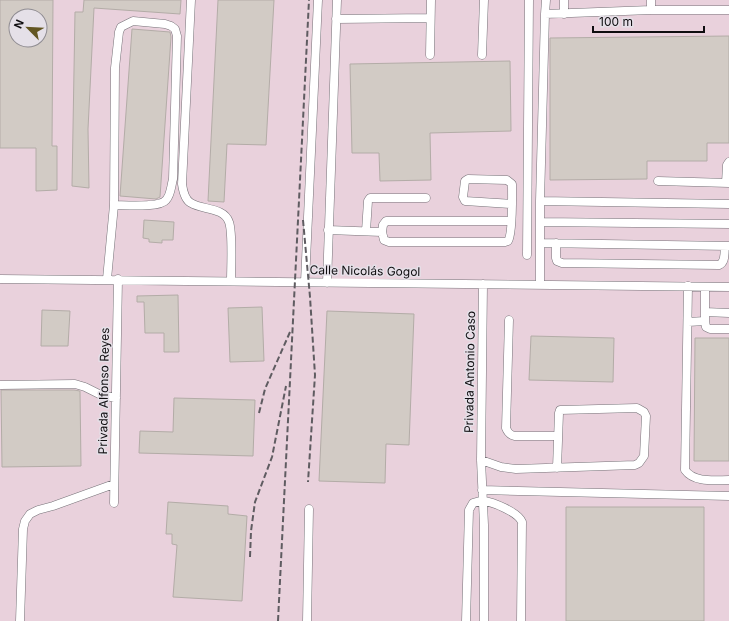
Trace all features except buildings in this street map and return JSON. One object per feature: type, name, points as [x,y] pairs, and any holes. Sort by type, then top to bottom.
[{"type":"street","points":[[191,0],[182,184],[183,192],[191,203],[219,212],[226,217],[229,222],[231,281]]},
{"type":"street","points":[[305,282],[318,0]]},
{"type":"street","points":[[327,283],[337,0]]},
{"type":"street","points":[[430,0],[430,55]]},
{"type":"street","points":[[482,54],[484,0]]},
{"type":"street","points":[[527,255],[529,0]]},
{"type":"street","points":[[540,284],[540,201],[546,0]]},
{"type":"street","points":[[564,0],[564,14]]},
{"type":"street","points":[[651,0],[651,10]]},
{"type":"street","points":[[546,14],[651,10],[729,10]]},
{"type":"street","points":[[336,19],[430,18]]},
{"type":"street","points":[[107,279],[114,205],[116,68],[119,32],[121,27],[133,21],[170,26],[175,29],[177,36],[173,179],[170,194],[167,200],[163,203],[154,205],[114,205]]},
{"type":"street","points":[[658,181],[727,183],[727,165],[729,162]]},
{"type":"street","points":[[511,221],[386,221],[382,232],[384,240],[389,242],[505,242],[510,239],[512,204],[512,184],[509,180],[468,179],[465,182],[463,197],[465,201],[512,204]]},
{"type":"street","points":[[366,231],[368,201],[370,198],[426,198]]},
{"type":"street","points":[[540,201],[729,204]]},
{"type":"street","points":[[540,222],[729,224]]},
{"type":"street","points":[[328,230],[382,232]]},
{"type":"street","points":[[540,243],[556,243],[727,246],[723,262],[719,265],[562,263],[557,261],[556,258],[556,243]]},
{"type":"street","name":"Calle Nicolás Gogol","points":[[0,279],[118,279],[327,283],[729,287]]},
{"type":"street","name":"Privada Alfonso Reyes","points":[[114,503],[118,279]]},
{"type":"street","name":"Privada Antonio Caso","points":[[483,284],[481,460],[484,525],[484,621]]},
{"type":"street","points":[[688,286],[685,470],[688,475],[698,479],[729,480]]},
{"type":"street","points":[[705,287],[706,327],[708,329],[729,329]]},
{"type":"street","points":[[705,312],[729,312]]},
{"type":"street","points":[[509,320],[506,428],[511,435],[515,436],[558,436]]},
{"type":"street","points":[[688,322],[705,321]]},
{"type":"street","points":[[0,385],[75,384],[101,395],[116,398]]},
{"type":"street","points":[[481,460],[501,467],[516,469],[557,468],[635,465],[639,463],[644,456],[646,416],[642,410],[637,408],[562,409],[558,413],[557,468]]},
{"type":"street","points":[[20,621],[23,529],[25,521],[30,514],[38,510],[114,484]]},
{"type":"street","points":[[482,490],[729,496]]},
{"type":"street","points":[[466,621],[469,510],[473,503],[482,500],[506,509],[518,516],[522,522],[521,621]]},
{"type":"street","points":[[307,621],[309,508]]},
{"type":"shaded area","points":[[0,0],[729,0],[729,621],[0,621]]},
{"type":"railway","points":[[278,621],[309,0]]},
{"type":"railway","points":[[303,220],[315,375],[308,482]]},
{"type":"railway","points":[[259,413],[265,389],[290,332]]},
{"type":"railway","points":[[250,557],[251,531],[255,502],[272,457],[286,386]]}]
